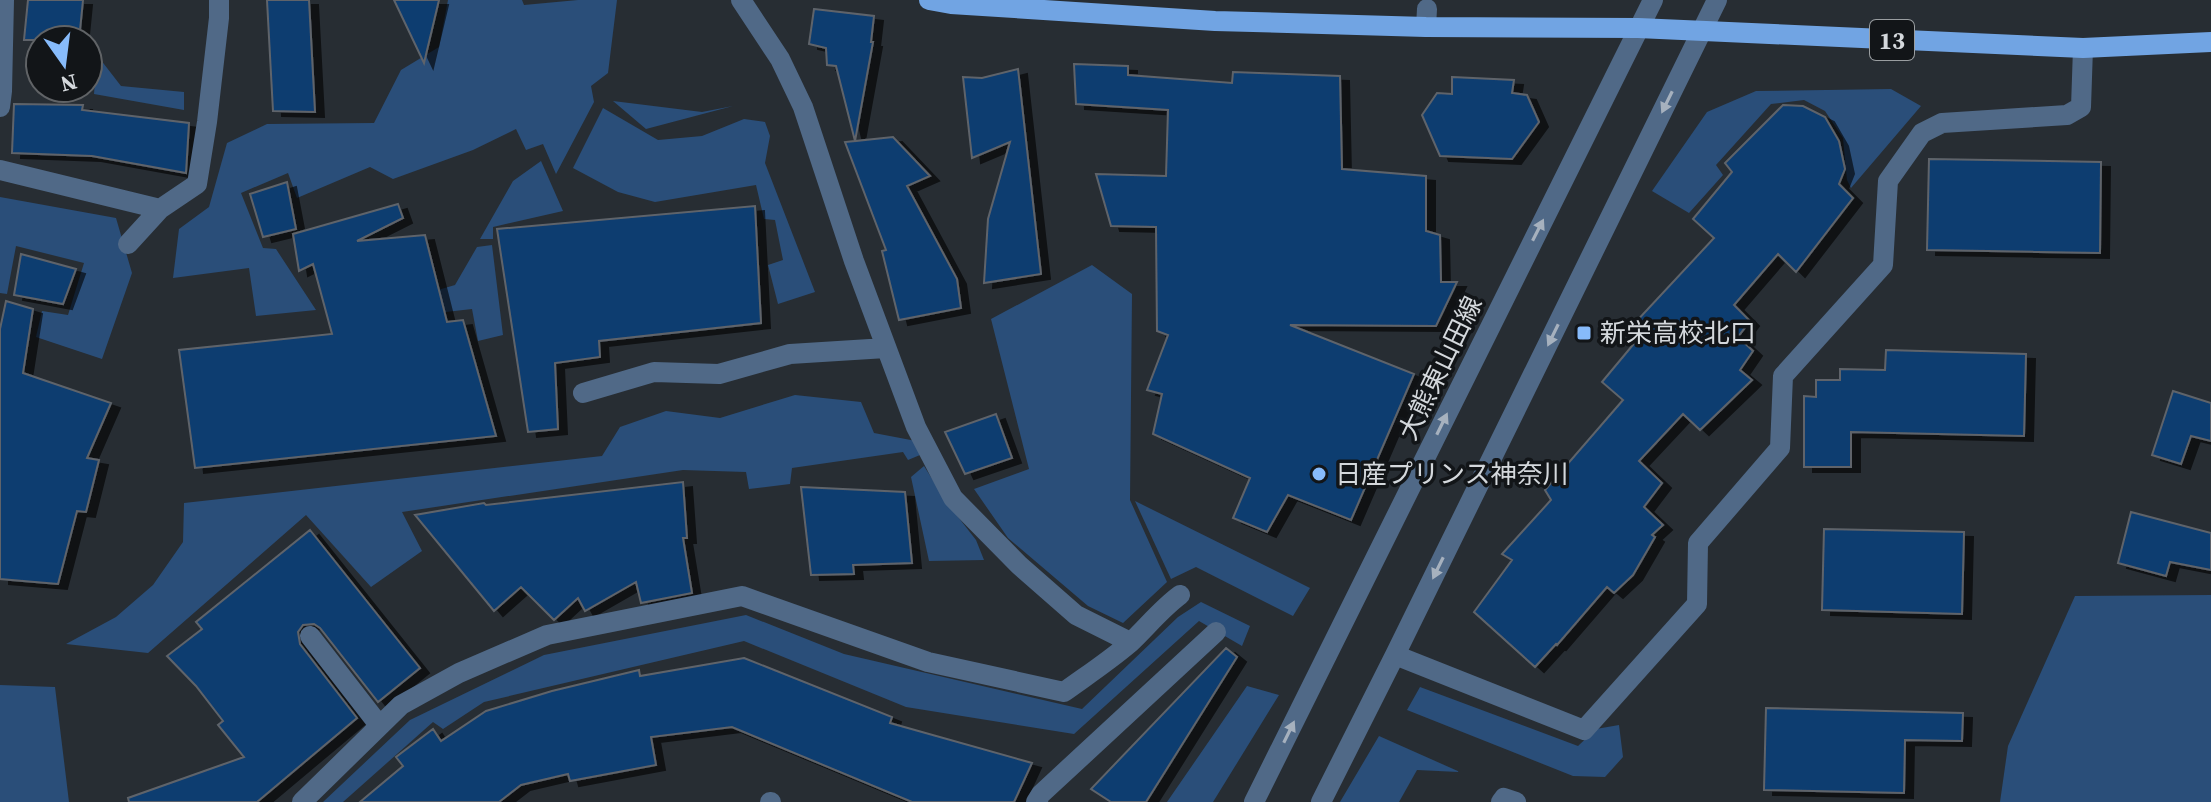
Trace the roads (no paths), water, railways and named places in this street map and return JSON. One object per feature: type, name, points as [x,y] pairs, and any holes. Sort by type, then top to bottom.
[{"type":"main road","name":"13","points":[[929,0],[1215,21],[1426,18],[2083,48],[2211,42]]},
{"type":"street","points":[[0,107],[4,0]]},
{"type":"street","points":[[128,244],[160,209],[197,184],[209,107],[219,0]]},
{"type":"street","points":[[741,0],[780,59],[803,107],[854,261],[916,427],[953,498],[1019,565],[1076,615],[1130,642]]},
{"type":"street","name":"大熊東山田線","points":[[1254,802],[1653,0]]},
{"type":"street","points":[[1321,802],[1717,0]]},
{"type":"street","points":[[1395,655],[1584,730],[1697,604],[1698,543],[1780,448],[1783,376],[1883,265],[1888,181],[1922,133],[1942,123],[2067,115],[2081,107],[2083,48]]},
{"type":"street","points":[[0,170],[160,209]]},
{"type":"street","points":[[583,393],[654,372],[719,374],[790,354],[886,348]]},
{"type":"street","points":[[302,802],[401,705],[459,673],[547,635],[742,596],[928,662],[1064,692],[1130,642],[1174,600]]},
{"type":"street","points":[[1036,802],[1216,632]]},
{"type":"street","points":[[310,636],[379,725]]},
{"type":"street","points":[[1501,802],[1504,798],[1516,802]]},
{"type":"place","name":"新栄高校北口","points":[[1584,333]]},
{"type":"place","name":"日産プリンス神奈川","points":[[1319,474]]}]
